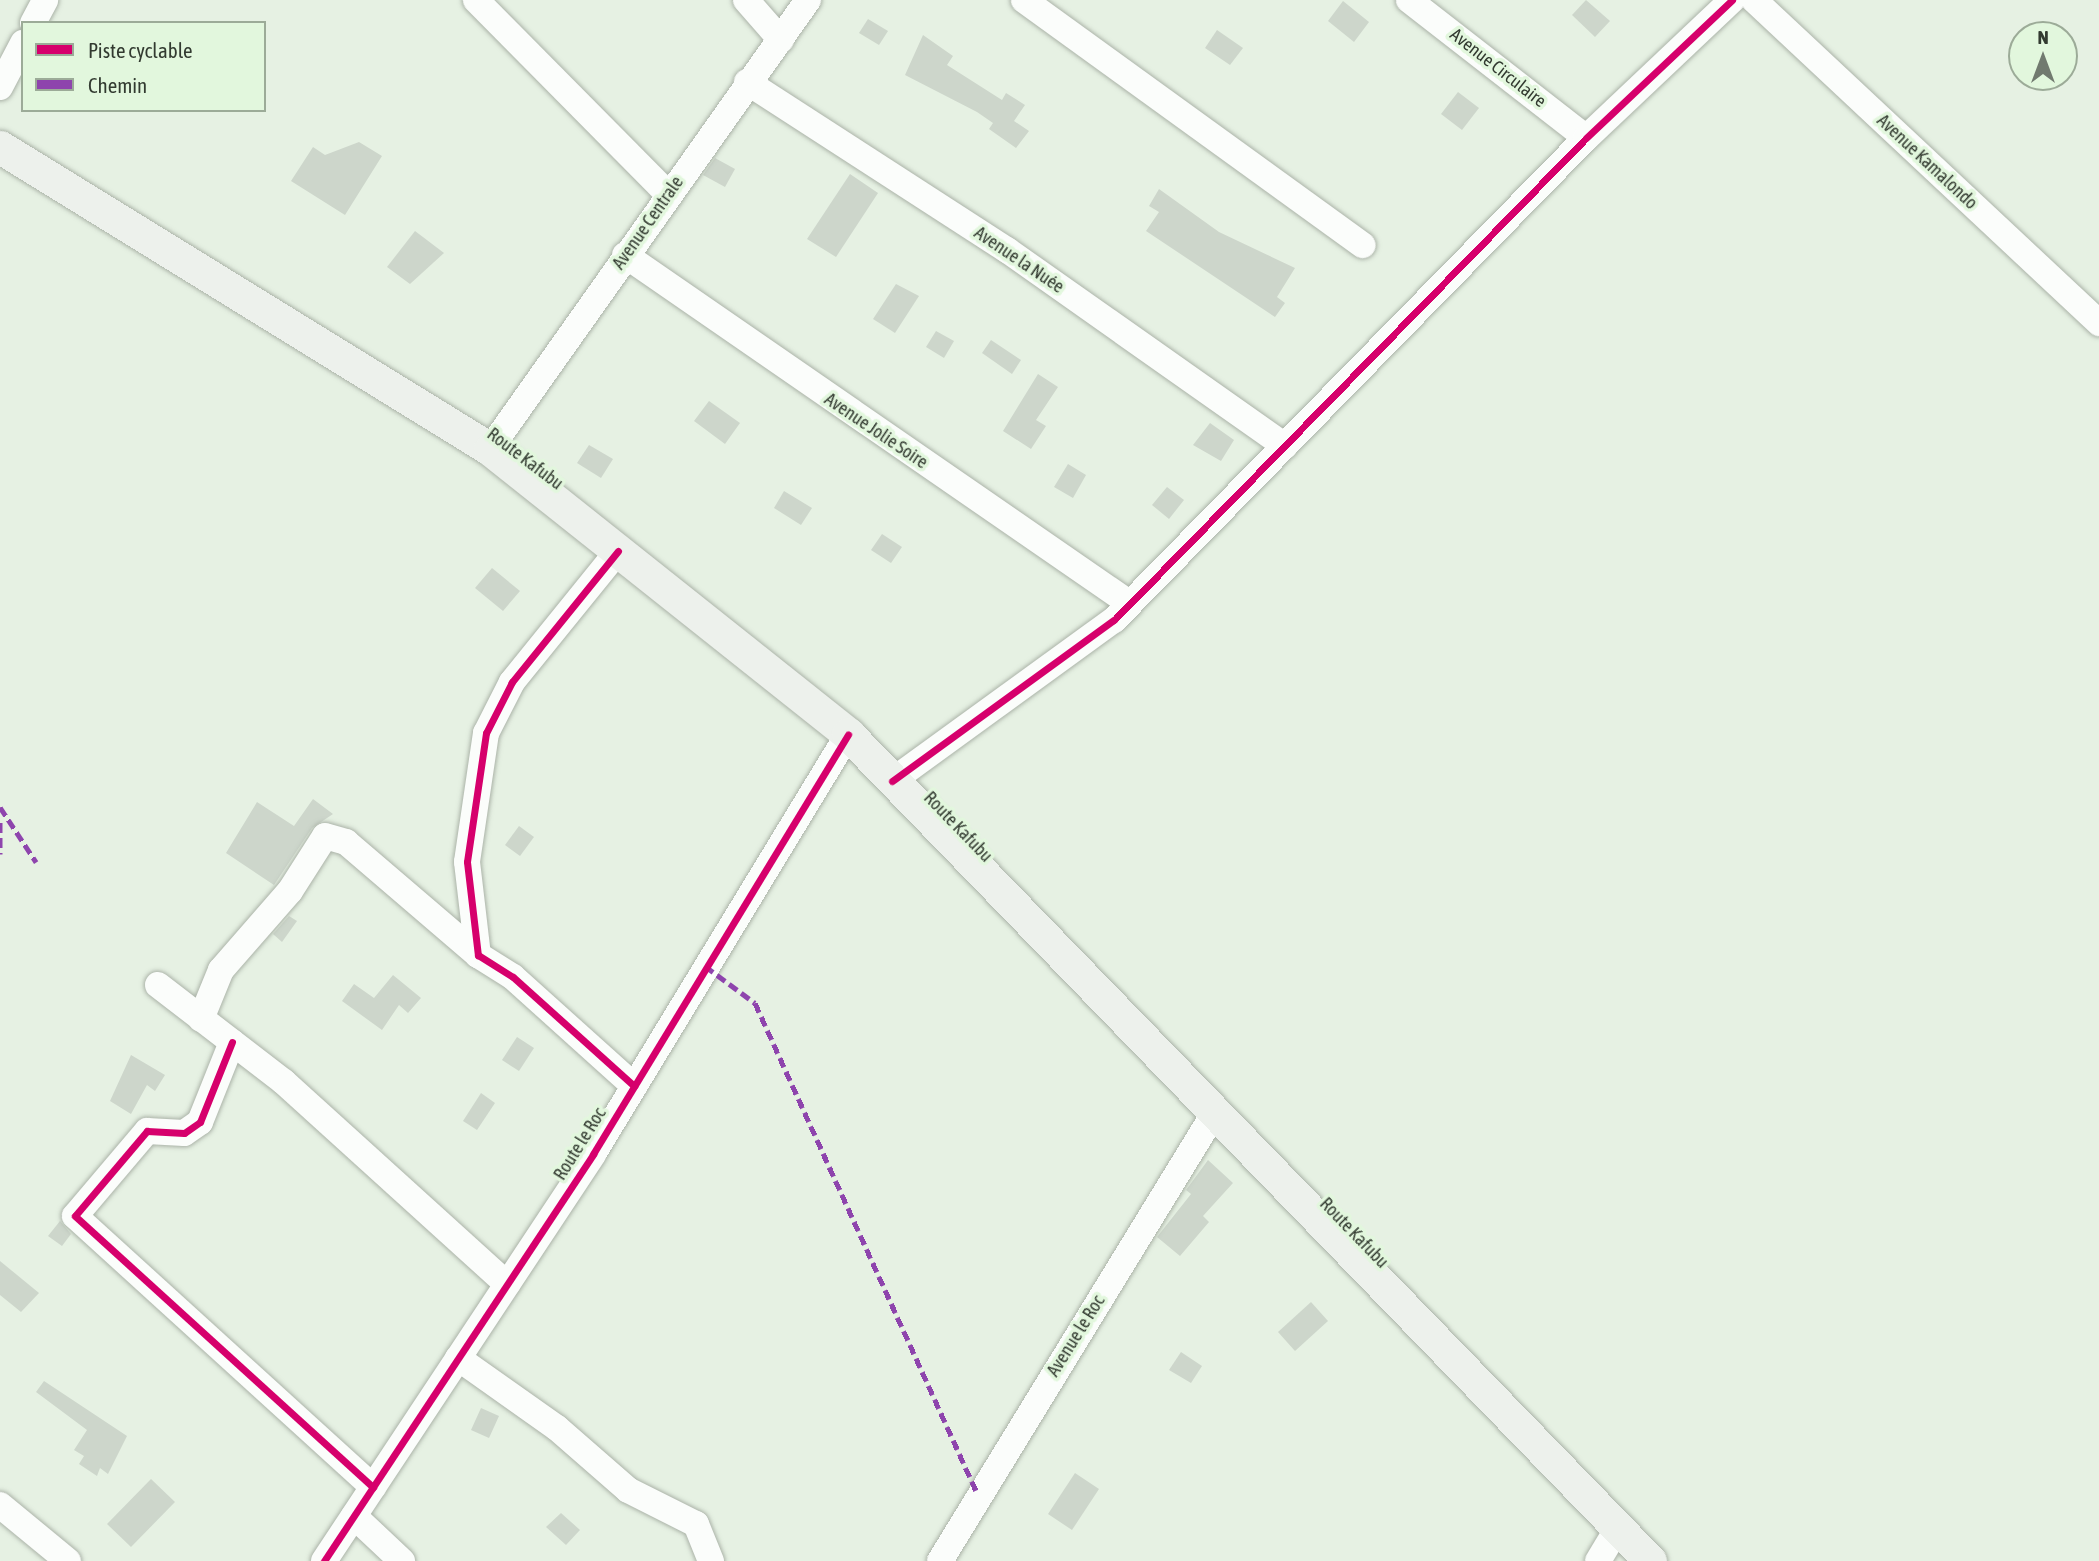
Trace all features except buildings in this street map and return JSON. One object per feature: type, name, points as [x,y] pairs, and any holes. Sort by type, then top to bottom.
[{"type":"main road","name":"Route Kafubu","points":[[0,147],[490,449],[848,734],[1650,1561]]},
{"type":"street","points":[[34,21],[45,0]]},
{"type":"street","points":[[476,0],[669,195]]},
{"type":"street","points":[[746,0],[781,40]]},
{"type":"street","name":"Avenue Centrale","points":[[490,449],[747,82],[781,40],[808,0]]},
{"type":"street","points":[[1024,0],[1363,245]]},
{"type":"street","name":"Avenue Circulaire","points":[[1409,0],[1586,138]]},
{"type":"street","points":[[892,781],[959,738],[1129,603],[1586,138],[1732,0]]},
{"type":"street","name":"Avenue Kamalondo","points":[[1754,0],[2099,323]]},
{"type":"street","points":[[0,87],[21,47]]},
{"type":"street","name":"Avenue la Nuée","points":[[747,82],[1007,250],[1285,446]]},
{"type":"street","name":"Avenue Jolie Soire","points":[[625,255],[1129,603]]},
{"type":"street","points":[[478,955],[467,862],[486,733],[512,682],[618,551]]},
{"type":"street","name":"Route le Roc","points":[[324,1561],[634,1086],[848,734]]},
{"type":"street","points":[[201,1019],[221,970],[290,891],[326,836],[346,842],[478,955],[513,977],[634,1086]]},
{"type":"street","points":[[158,985],[232,1042],[507,1284]]},
{"type":"street","points":[[232,1042],[200,1122],[184,1133],[147,1131],[75,1216],[373,1487]]},
{"type":"street","name":"Avenue le Roc","points":[[940,1561],[1215,1112]]},
{"type":"street","points":[[458,1359],[566,1435],[628,1490],[696,1524],[710,1561]]},
{"type":"street","points":[[0,1504],[68,1561]]},
{"type":"street","points":[[354,1516],[402,1561]]},
{"type":"street","points":[[1598,1561],[1618,1528]]},
{"type":"marked path","points":[[0,807],[36,862]]},
{"type":"marked path","points":[[0,822],[0,854]]},
{"type":"marked path","points":[[705,966],[755,1003],[978,1495]]},
{"type":"cycle path","points":[[892,781],[1114,620],[1586,138],[1732,0]]},
{"type":"cycle path","points":[[618,551],[512,682],[486,733],[467,862],[478,955],[513,977],[634,1086]]},
{"type":"cycle path","points":[[324,1561],[593,1154],[848,734]]},
{"type":"cycle path","points":[[232,1042],[200,1122],[184,1133],[147,1131],[75,1216],[373,1487]]}]
